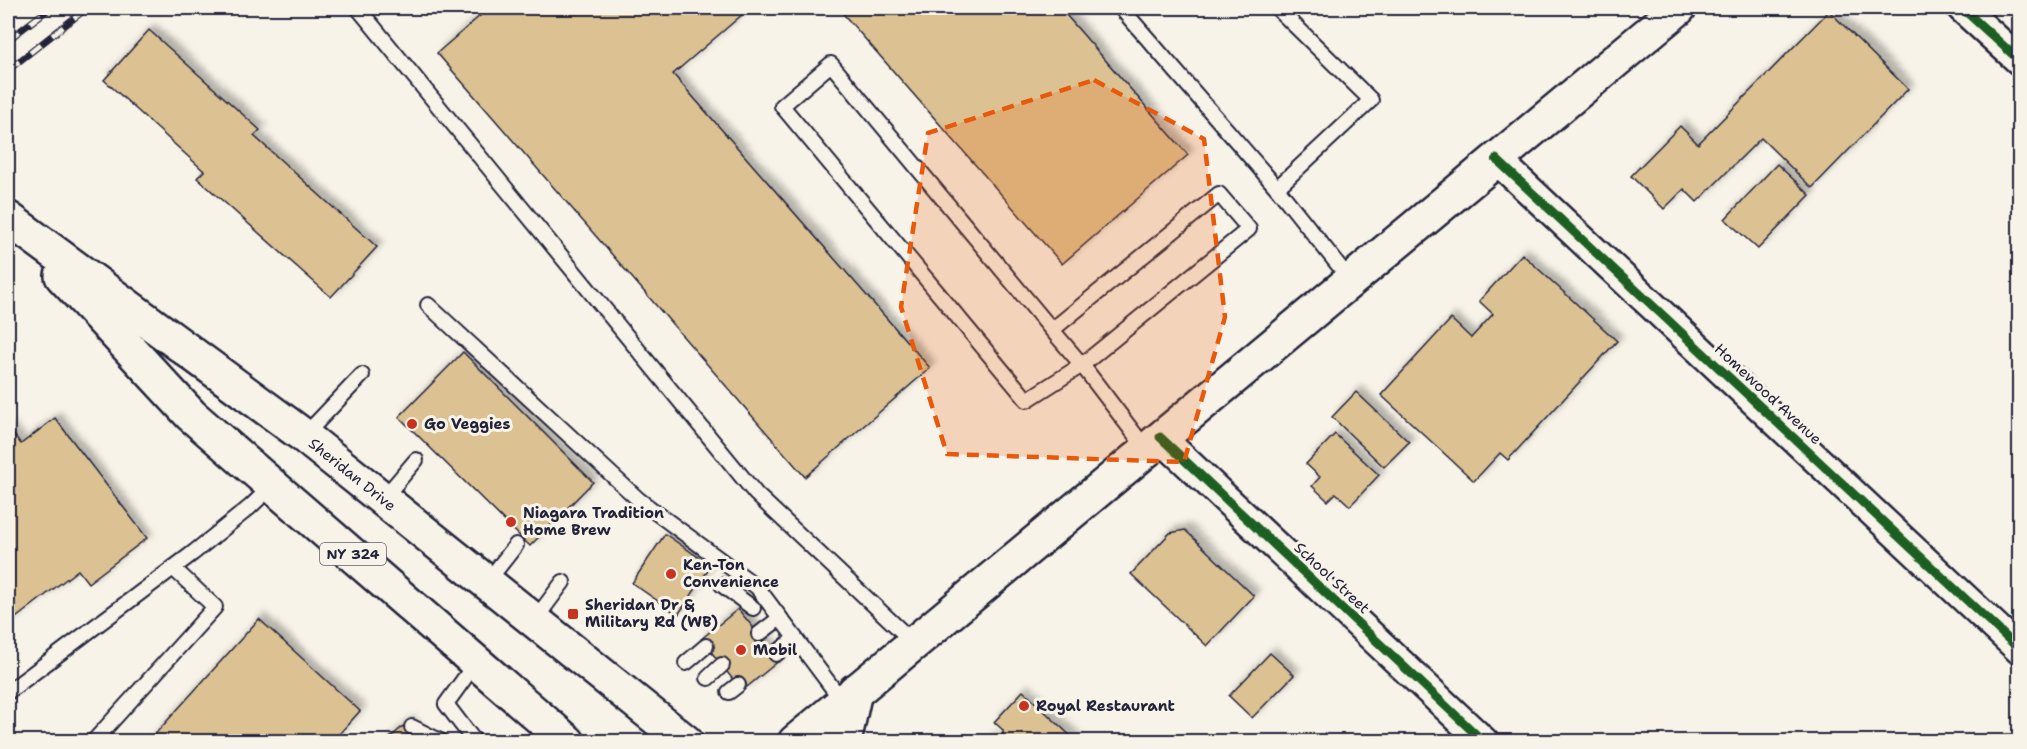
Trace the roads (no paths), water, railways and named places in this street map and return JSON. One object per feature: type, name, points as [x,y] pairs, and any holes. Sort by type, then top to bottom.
[{"type":"main road","points":[[795,741],[1351,281],[1674,9]]},
{"type":"main road","name":"Sheridan Drive","points":[[8,219],[304,436],[686,741]]},
{"type":"main road","name":"Sheridan Drive","points":[[8,219],[191,415],[477,661],[560,739]]},
{"type":"main road","points":[[844,741],[849,696]]},
{"type":"street","points":[[1962,8],[2019,61]]},
{"type":"street","name":"Homewood Avenue","points":[[1496,159],[2019,650]]},
{"type":"street","name":"School Street","points":[[1153,443],[1484,741]]},
{"type":"lane","points":[[358,8],[756,494],[913,642]]},
{"type":"lane","points":[[1120,8],[1277,188],[1351,281]]},
{"type":"lane","points":[[1277,8],[1371,100],[1277,188]]},
{"type":"lane","points":[[1052,330],[1219,194],[1249,229],[1082,365],[1027,400],[782,106],[831,64],[1052,330],[1082,365],[1153,443]]},
{"type":"lane","points":[[428,304],[639,501],[757,587],[795,638],[849,696]]},
{"type":"lane","points":[[304,436],[362,375]]},
{"type":"lane","points":[[383,499],[416,460]]},
{"type":"lane","points":[[8,692],[173,568],[250,507],[273,485]]},
{"type":"lane","points":[[487,582],[516,545]]},
{"type":"lane","points":[[93,741],[215,607],[173,568]]},
{"type":"lane","points":[[534,621],[563,582]]},
{"type":"lane","points":[[722,585],[748,612],[765,599]]},
{"type":"lane","points":[[759,634],[780,618]]},
{"type":"lane","points":[[776,654],[795,638]]},
{"type":"lane","points":[[686,663],[706,646]]},
{"type":"lane","points":[[469,740],[446,704],[477,661]]},
{"type":"lane","points":[[708,678],[722,665]]},
{"type":"lane","points":[[412,727],[442,741]]},
{"type":"railway","points":[[8,40],[50,8]]},
{"type":"railway","points":[[8,70],[87,8]]},
{"type":"place","name":"Go Veggies","points":[[412,424]]},
{"type":"place","name":"Niagara Tradition Home Brew","points":[[511,522]]},
{"type":"place","name":"Ken-Ton Convenience","points":[[671,574]]},
{"type":"place","name":"Sheridan Dr & Military Rd (WB)","points":[[573,614]]},
{"type":"place","name":"Mobil","points":[[741,650]]},
{"type":"place","name":"Royal Restaurant","points":[[1024,706]]}]
